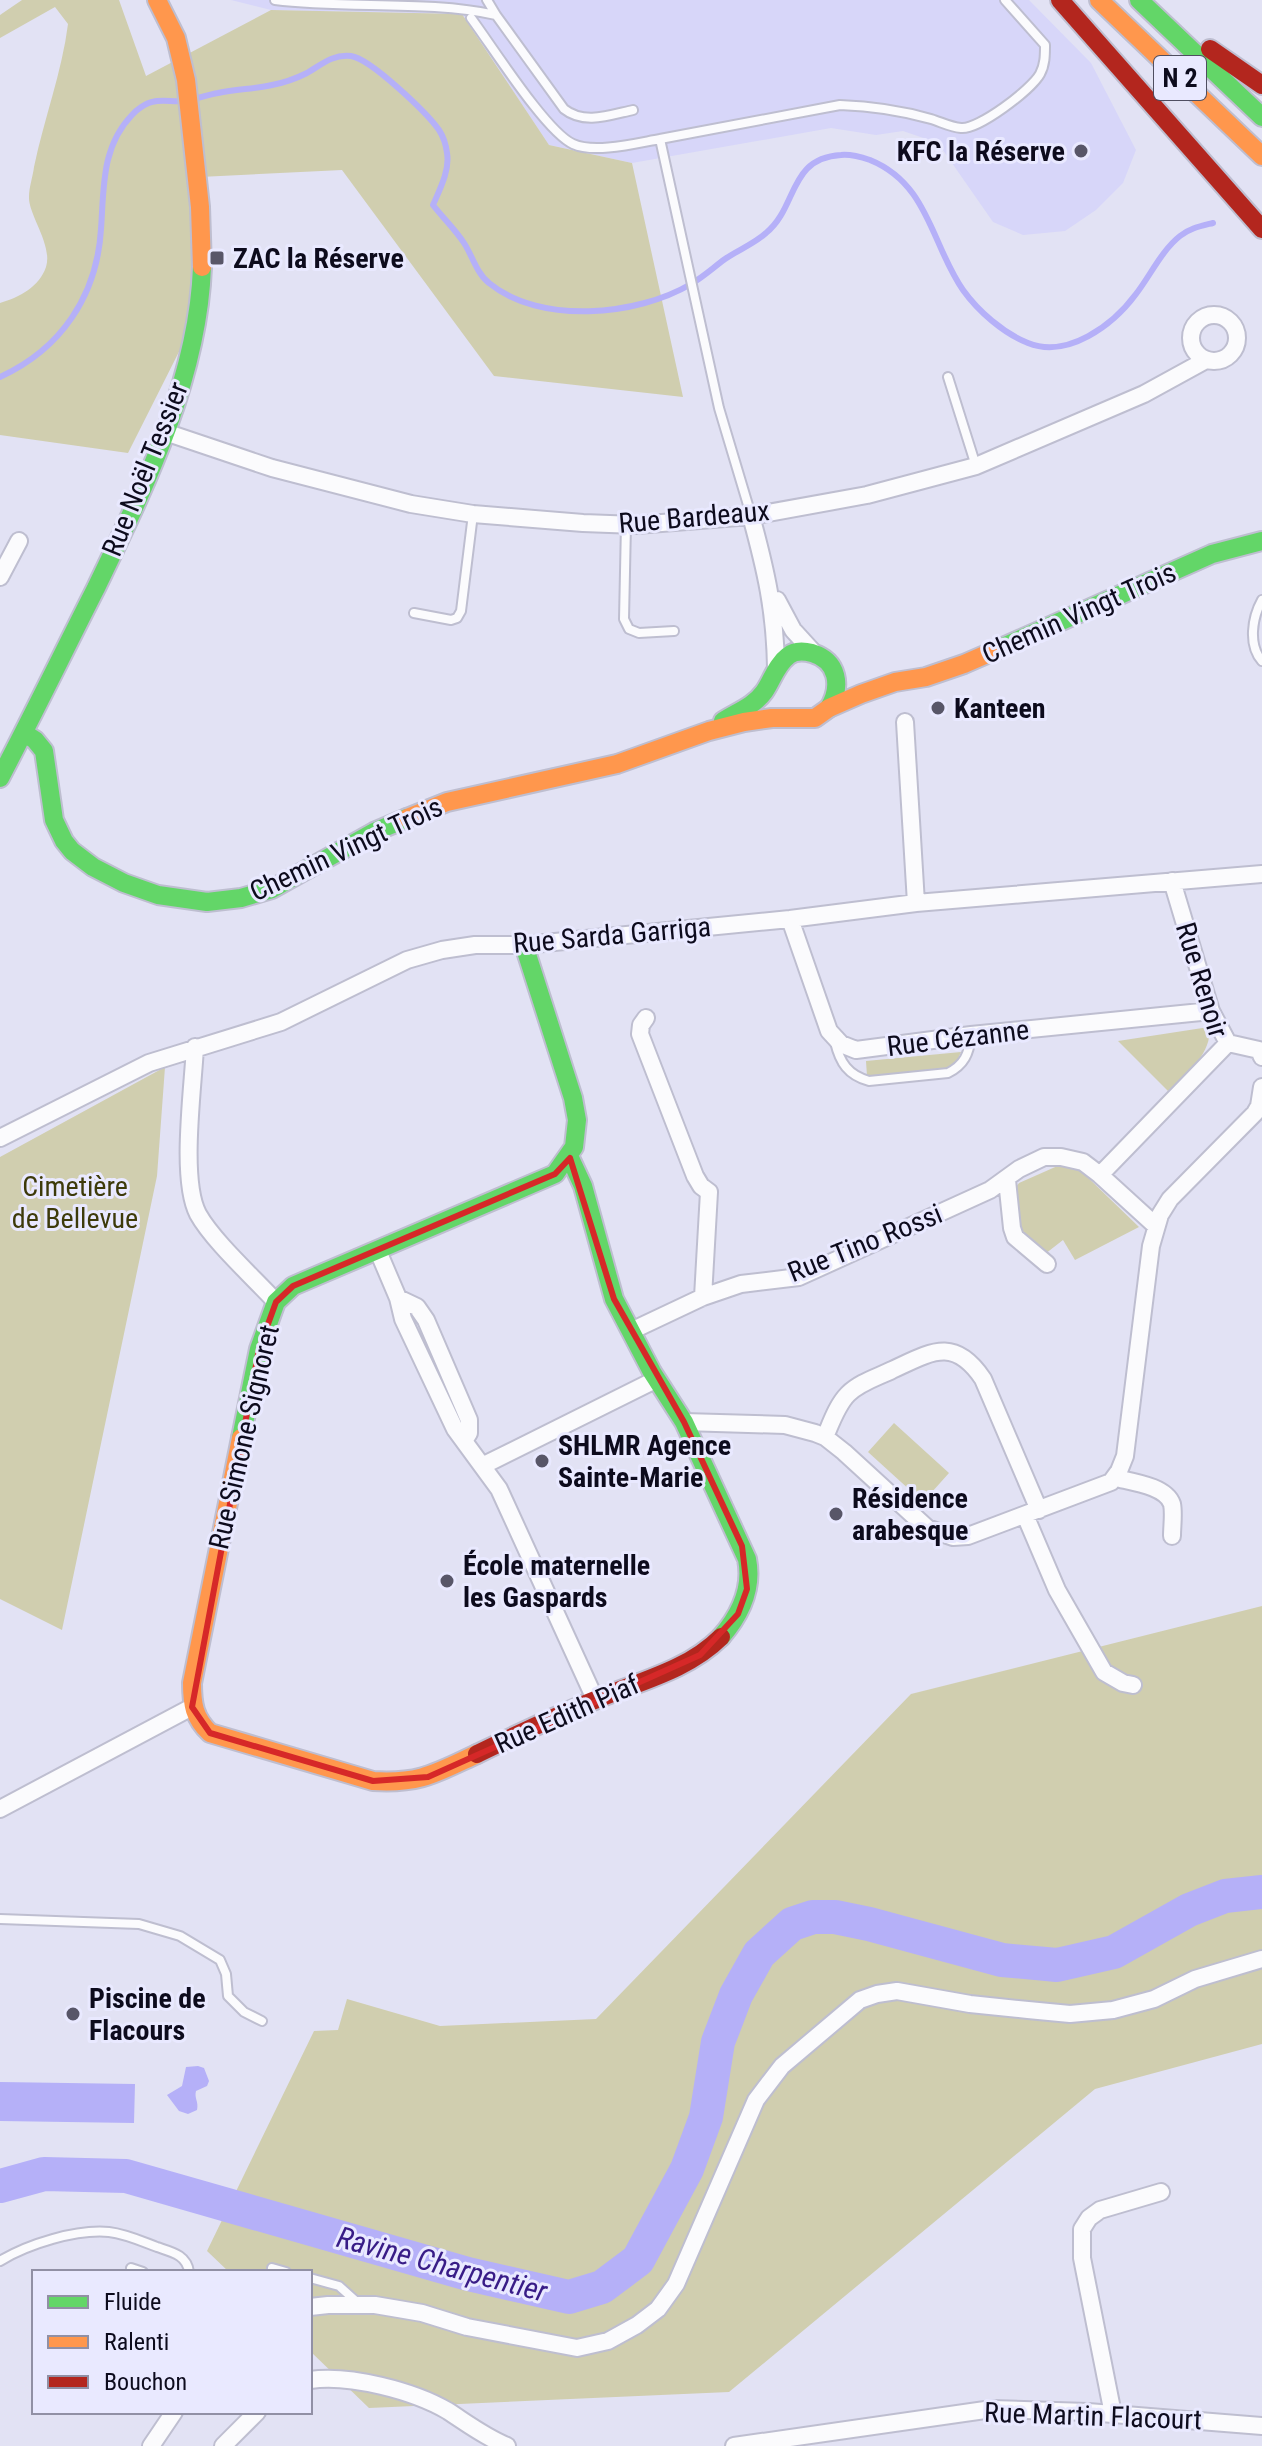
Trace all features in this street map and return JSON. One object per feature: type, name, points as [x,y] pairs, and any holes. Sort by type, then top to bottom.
[{"type":"main road","name":"Rue Noël Tessier","points":[[0,778],[118,540],[165,432],[188,361],[200,298],[200,200],[182,62],[175,38],[157,0]]},
{"type":"main road","points":[[1060,0],[1262,229]]},
{"type":"main road","name":"N 2","points":[[1099,0],[1262,156]]},
{"type":"main road","points":[[1139,0],[1262,85]]},
{"type":"main road","name":"N 2","points":[[1139,0],[1262,117]]},
{"type":"main road","name":"Chemin Vingt Trois","points":[[24,733],[44,751],[54,820],[64,841],[83,861],[124,883],[158,895],[207,902],[241,898],[272,889],[374,832],[447,802],[617,764],[709,731],[772,718],[815,718],[829,708],[895,682],[926,677],[964,664],[1212,554],[1262,541]]},
{"type":"main road","name":"Chemin Vingt Trois","points":[[709,731],[760,697],[773,675],[789,656],[797,653],[814,653],[833,669],[861,678],[895,682]]},
{"type":"main road","points":[[829,708],[837,693],[837,676],[833,669]]},
{"type":"main road","points":[[773,675],[773,699],[783,712],[799,719]]},
{"type":"main road","points":[[524,945],[579,1121],[570,1158]]},
{"type":"main road","name":"Rue Simone Signoret","points":[[192,1707],[192,1683],[238,1445],[259,1349],[276,1302],[293,1286],[555,1174],[570,1158]]},
{"type":"main road","name":"Rue Edith Piaf","points":[[192,1707],[197,1723],[210,1733],[373,1781],[400,1783],[428,1777],[595,1699],[628,1688],[700,1655],[723,1635],[738,1614],[747,1589],[749,1565],[742,1546],[684,1422],[614,1299],[583,1186],[570,1158]]},
{"type":"street","name":"Rue Bardeaux","points":[[165,432],[272,468],[411,504],[473,514],[626,524],[751,516],[867,495],[976,466],[1144,394],[1206,360]]},
{"type":"street","points":[[751,516],[774,615],[773,675]]},
{"type":"street","points":[[0,577],[19,541]]},
{"type":"street","points":[[769,584],[793,630],[814,653]]},
{"type":"street","points":[[905,722],[916,903]]},
{"type":"street","name":"Rue Sarda Garriga","points":[[0,1138],[149,1063],[281,1022],[407,960],[442,950],[790,919],[916,903],[1262,874]]},
{"type":"street","name":"Rue Renoir","points":[[1100,1175],[1228,1043],[1211,1011],[1172,881]]},
{"type":"street","points":[[790,919],[834,1038]]},
{"type":"street","name":"Rue Cézanne","points":[[834,1038],[856,1050],[1211,1011]]},
{"type":"street","points":[[646,1018],[640,1034],[695,1176],[709,1192],[703,1297]]},
{"type":"street","points":[[1228,1043],[1259,1050],[1262,1057]]},
{"type":"street","points":[[195,1047],[189,1165],[196,1210],[206,1226],[276,1302]]},
{"type":"street","points":[[684,1422],[785,1425],[825,1437],[927,1528],[953,1537],[968,1536],[1111,1482],[1116,1478],[1125,1456],[1156,1226],[1170,1199],[1255,1113],[1262,1087]]},
{"type":"street","name":"Rue Tino Rossi","points":[[631,1331],[703,1297],[741,1284],[799,1277],[990,1190],[1019,1169],[1044,1157],[1083,1162],[1156,1226]]},
{"type":"street","points":[[1007,1180],[1015,1237],[1047,1264]]},
{"type":"street","points":[[378,1251],[398,1298],[403,1319],[455,1429],[499,1489],[595,1699]]},
{"type":"street","points":[[825,1437],[846,1396],[857,1387],[934,1351],[952,1352],[971,1362],[983,1379],[1057,1590],[1104,1672],[1133,1685]]},
{"type":"street","points":[[482,1466],[657,1379]]},
{"type":"street","points":[[1116,1478],[1159,1490],[1168,1496],[1172,1506],[1172,1536]]},
{"type":"street","points":[[0,1809],[192,1707]]},
{"type":"street","points":[[312,2307],[361,2305],[422,2313],[467,2327],[577,2348],[608,2341],[658,2309],[676,2284],[756,2100],[782,2066],[860,2000],[897,1991],[970,2004],[1070,2014],[1113,2010],[1154,1999],[1195,1979],[1262,1959]]},
{"type":"street","points":[[1113,2414],[1082,2258],[1082,2229],[1089,2218],[1100,2210],[1161,2192]]},
{"type":"street","points":[[312,2380],[333,2377],[393,2389],[445,2409],[483,2436],[507,2446]]},
{"type":"street","name":"Rue Martin Flacourt","points":[[734,2446],[801,2441],[992,2409],[1113,2414],[1262,2426]]},
{"type":"street","points":[[151,2446],[173,2414]]},
{"type":"street","points":[[223,2446],[255,2414]]},
{"type":"lane","points":[[275,0],[446,6],[496,15]]},
{"type":"lane","points":[[487,0],[564,109],[589,118],[633,110]]},
{"type":"lane","points":[[471,18],[554,131],[575,145],[610,147],[840,105],[913,115],[951,126],[969,128],[980,124],[1030,87],[1041,73],[1045,60],[1045,45],[1005,0]]},
{"type":"lane","points":[[660,139],[719,408],[751,516]]},
{"type":"lane","points":[[948,377],[976,466]]},
{"type":"lane","points":[[414,613],[451,620],[457,618],[461,611],[473,514]]},
{"type":"lane","points":[[626,524],[624,619],[629,629],[639,633],[674,631]]},
{"type":"lane","points":[[1262,600],[1255,621],[1253,643],[1254,651],[1262,661]]},
{"type":"lane","points":[[834,1038],[839,1058],[847,1070],[869,1081],[948,1073],[959,1068],[966,1058],[971,1035]]},
{"type":"lane","points":[[0,1919],[139,1924],[180,1936],[220,1960],[226,1974],[228,1996],[244,2012],[262,2021]]},
{"type":"lane","points":[[0,2261],[26,2248],[75,2234],[111,2232],[182,2256],[189,2270]]},
{"type":"lane","points":[[131,2268],[137,2270]]},
{"type":"lane","points":[[272,2268],[279,2270]]},
{"type":"lane","points":[[312,2279],[339,2286],[361,2305]]},
{"type":"highlighted area","points":[[570,1158],[614,1299],[684,1422],[742,1546],[747,1589],[738,1614],[700,1655],[428,1777],[373,1781],[210,1733],[192,1707],[259,1349],[276,1302],[293,1286],[555,1174]]},
{"type":"shaded area","points":[[231,0],[1029,0],[1091,63],[1136,150],[1123,183],[1096,210],[1065,231],[1023,235],[993,222],[938,143],[903,131],[876,135],[831,128],[632,163],[549,145],[462,14],[271,10]]},
{"type":"shaded area","points":[[186,2067],[204,2068],[209,2081],[207,2086],[196,2091],[197,2110],[188,2114],[179,2111],[167,2095],[182,2086]]},
{"type":"shaded area","name":"Piscine de Flacours","points":[[0,2082],[135,2084],[134,2123],[0,2121]]},
{"type":"green space","points":[[22,0],[119,0],[146,76],[271,10],[462,14],[549,145],[632,163],[683,397],[494,376],[342,170],[200,177],[196,318],[128,453],[0,435],[0,303],[28,290],[39,280],[46,267],[46,249],[29,193],[68,24],[55,7],[0,38],[0,15]]},
{"type":"green space","points":[[1209,1027],[1207,1046],[1202,1055],[1168,1091],[1118,1041]]},
{"type":"green space","points":[[961,1052],[956,1063],[948,1069],[867,1076],[866,1061]]},
{"type":"green space","name":"Cimetière de Bellevue","points":[[165,1067],[157,1176],[62,1630],[0,1599],[0,1157]]},
{"type":"green space","points":[[1062,1164],[1078,1168],[1139,1227],[1075,1260],[1063,1240],[1045,1254],[1021,1230],[1016,1187]]},
{"type":"green space","points":[[894,1423],[949,1473],[923,1502],[868,1452]]},
{"type":"green space","points":[[1262,1606],[1262,2044],[1095,2089],[729,2392],[369,2408],[312,2353],[312,2270],[227,2270],[207,2251],[314,2031],[338,2030],[347,1999],[440,2026],[596,2019],[911,1694]]},
{"type":"waterway","points":[[0,377],[22,365],[58,336],[83,298],[98,253],[109,155],[122,127],[134,113],[156,101],[187,100],[281,83],[303,75],[332,58],[344,56],[360,59],[372,66],[439,130],[448,159],[433,205],[460,238],[489,283],[510,296],[534,305],[561,310],[617,309],[669,295],[761,237],[784,210],[802,174],[824,158],[841,155],[870,160],[905,184],[927,217],[952,272],[969,298],[1009,333],[1043,347],[1074,343],[1102,327],[1126,306],[1180,236],[1213,223]]},
{"type":"waterway","name":"Ravine Charpentier","points":[[0,2186],[44,2174],[126,2176],[468,2274],[569,2297],[602,2287],[638,2260],[687,2169],[706,2117],[718,2042],[736,1995],[759,1954],[792,1924],[813,1917],[835,1917],[1002,1960],[1057,1965],[1114,1952],[1189,1910],[1225,1896],[1262,1892]]},
{"type":"traffic: fast","points":[[1139,0],[1262,117]]},
{"type":"traffic: fast","points":[[0,778],[96,588],[166,432],[190,351],[202,267]]},
{"type":"traffic: fast","points":[[1003,647],[1212,554],[1262,541]]},
{"type":"traffic: fast","points":[[723,721],[755,701],[784,660],[800,652],[821,657],[832,668],[836,683],[829,708]]},
{"type":"traffic: fast","points":[[24,733],[44,751],[54,820],[72,851],[93,867],[124,883],[158,895],[207,902],[241,898],[272,889],[374,832],[407,818]]},
{"type":"traffic: fast","points":[[241,1438],[259,1349],[276,1302],[293,1286],[555,1174],[574,1147],[577,1120],[573,1098],[524,945]]},
{"type":"traffic: fast","points":[[570,1158],[583,1186],[614,1299],[652,1372],[684,1422],[747,1559],[748,1581],[743,1601],[721,1637]]},
{"type":"traffic: slow","points":[[157,0],[176,38],[186,80],[200,207],[202,267]]},
{"type":"traffic: slow","points":[[1099,0],[1262,156]]},
{"type":"traffic: slow","points":[[407,818],[447,802],[617,764],[709,731],[744,722],[772,718],[815,718],[861,694],[895,682],[926,677],[1003,647]]},
{"type":"traffic: slow","points":[[241,1438],[192,1683],[193,1704],[200,1722],[210,1733],[373,1781],[416,1779],[477,1754]]},
{"type":"traffic: jam","points":[[1060,0],[1262,229]]},
{"type":"traffic: jam","points":[[1210,49],[1262,85]]},
{"type":"traffic: jam","points":[[477,1754],[565,1713],[677,1667],[708,1649],[721,1637]]},
{"type":"place","name":"KFC la Réserve","points":[[1081,151]]},
{"type":"place","name":"ZAC la Réserve","points":[[217,258]]},
{"type":"place","name":"Kanteen","points":[[938,708]]},
{"type":"place","name":"SHLMR Agence Sainte-Marie","points":[[542,1461]]},
{"type":"place","name":"Résidence arabesque","points":[[836,1514]]},
{"type":"place","name":"École maternelle les Gaspards","points":[[447,1581]]},
{"type":"place","name":"Piscine de Flacours","points":[[73,2014]]}]
